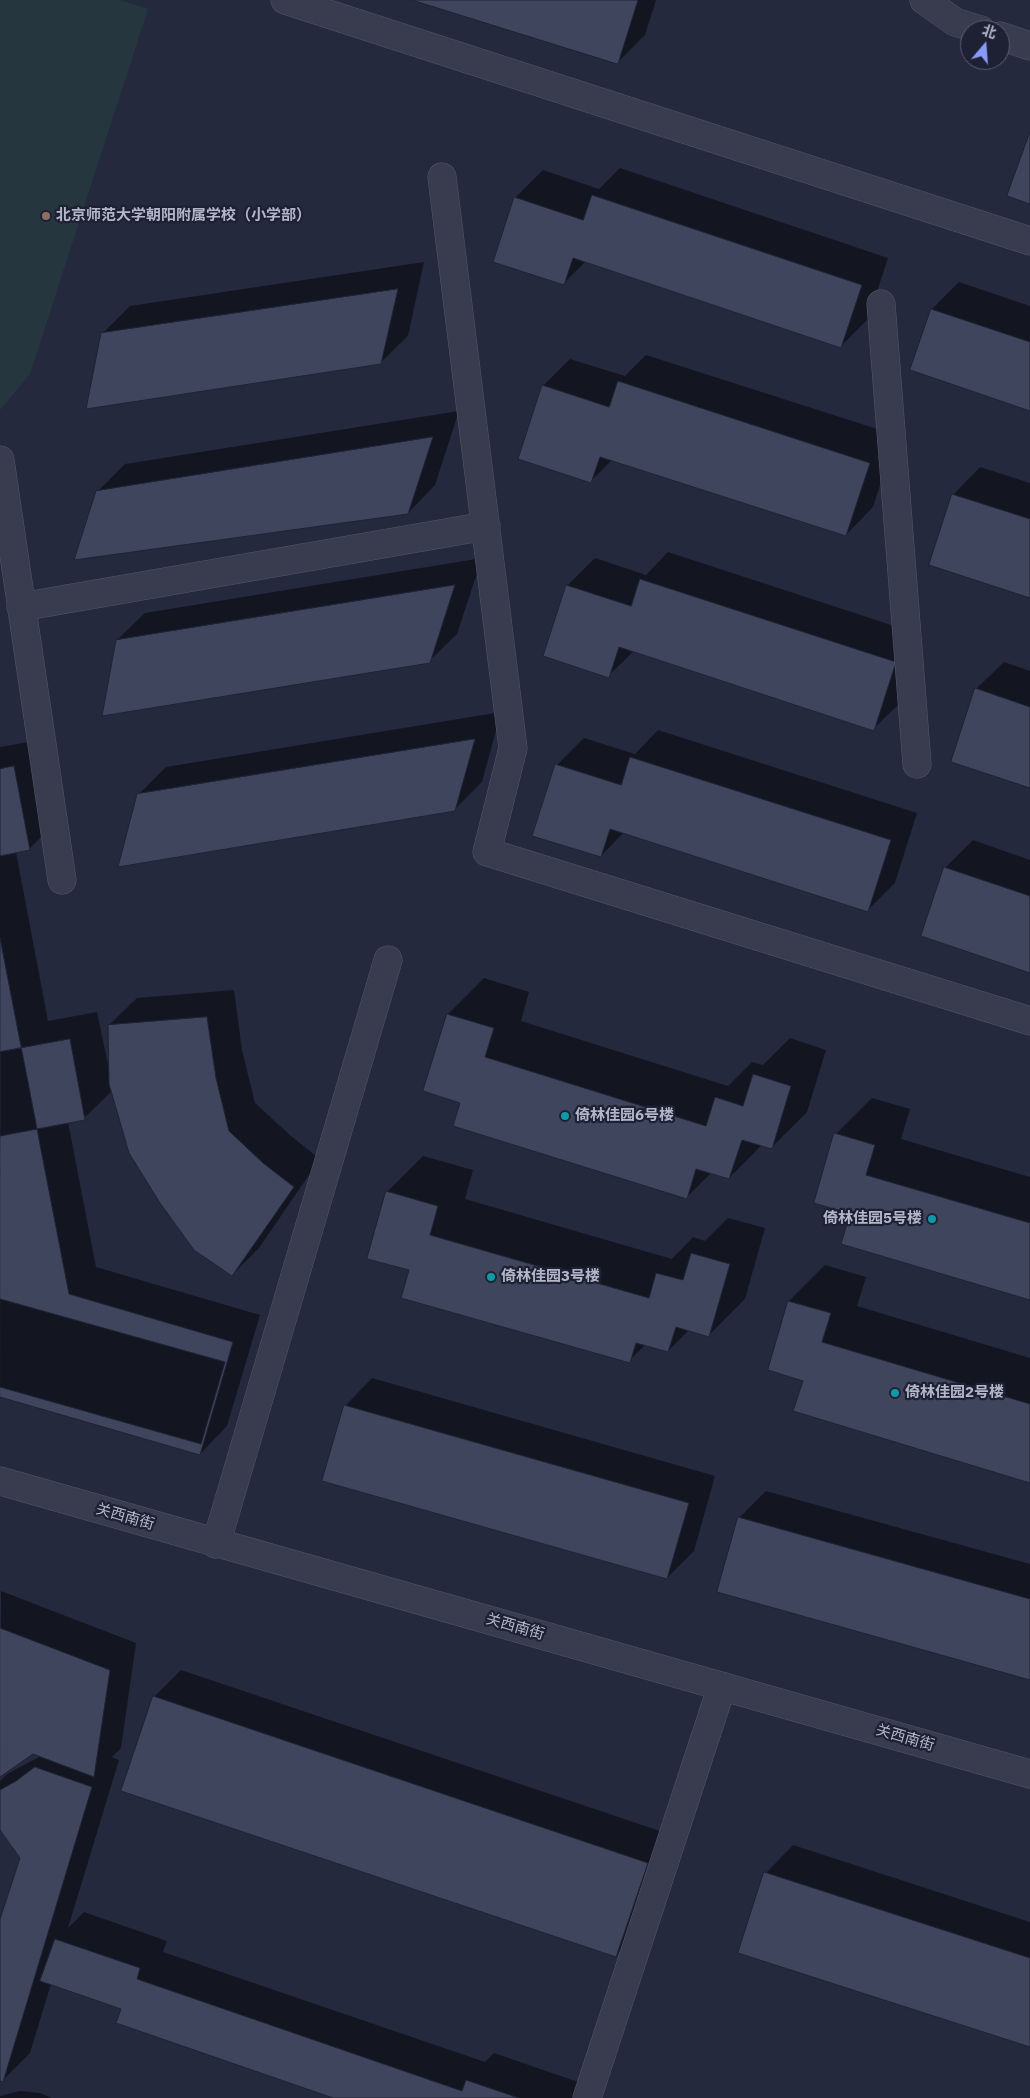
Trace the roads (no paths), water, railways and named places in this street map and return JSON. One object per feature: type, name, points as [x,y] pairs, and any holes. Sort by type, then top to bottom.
[{"type":"street","points":[[285,0],[1030,241]]},
{"type":"street","points":[[924,0],[954,22],[960,24]]},
{"type":"street","points":[[1010,39],[1030,46]]},
{"type":"street","points":[[442,177],[514,748],[487,852],[1030,1021]]},
{"type":"street","points":[[882,304],[917,764]]},
{"type":"street","points":[[0,460],[62,880]]},
{"type":"street","points":[[22,607],[486,526]]},
{"type":"street","points":[[216,1544],[388,960]]},
{"type":"street","name":"关西南街","points":[[0,1481],[1030,1774]]},
{"type":"street","points":[[587,2098],[722,1686]]},
{"type":"place","name":"北京师范大学朝阳附属学校（小学部）","points":[[46,216]]},
{"type":"place","name":"倚林佳园6号楼","points":[[565,1116]]},
{"type":"place","name":"倚林佳园5号楼","points":[[932,1219]]},
{"type":"place","name":"倚林佳园3号楼","points":[[491,1277]]},
{"type":"place","name":"倚林佳园2号楼","points":[[895,1393]]}]
